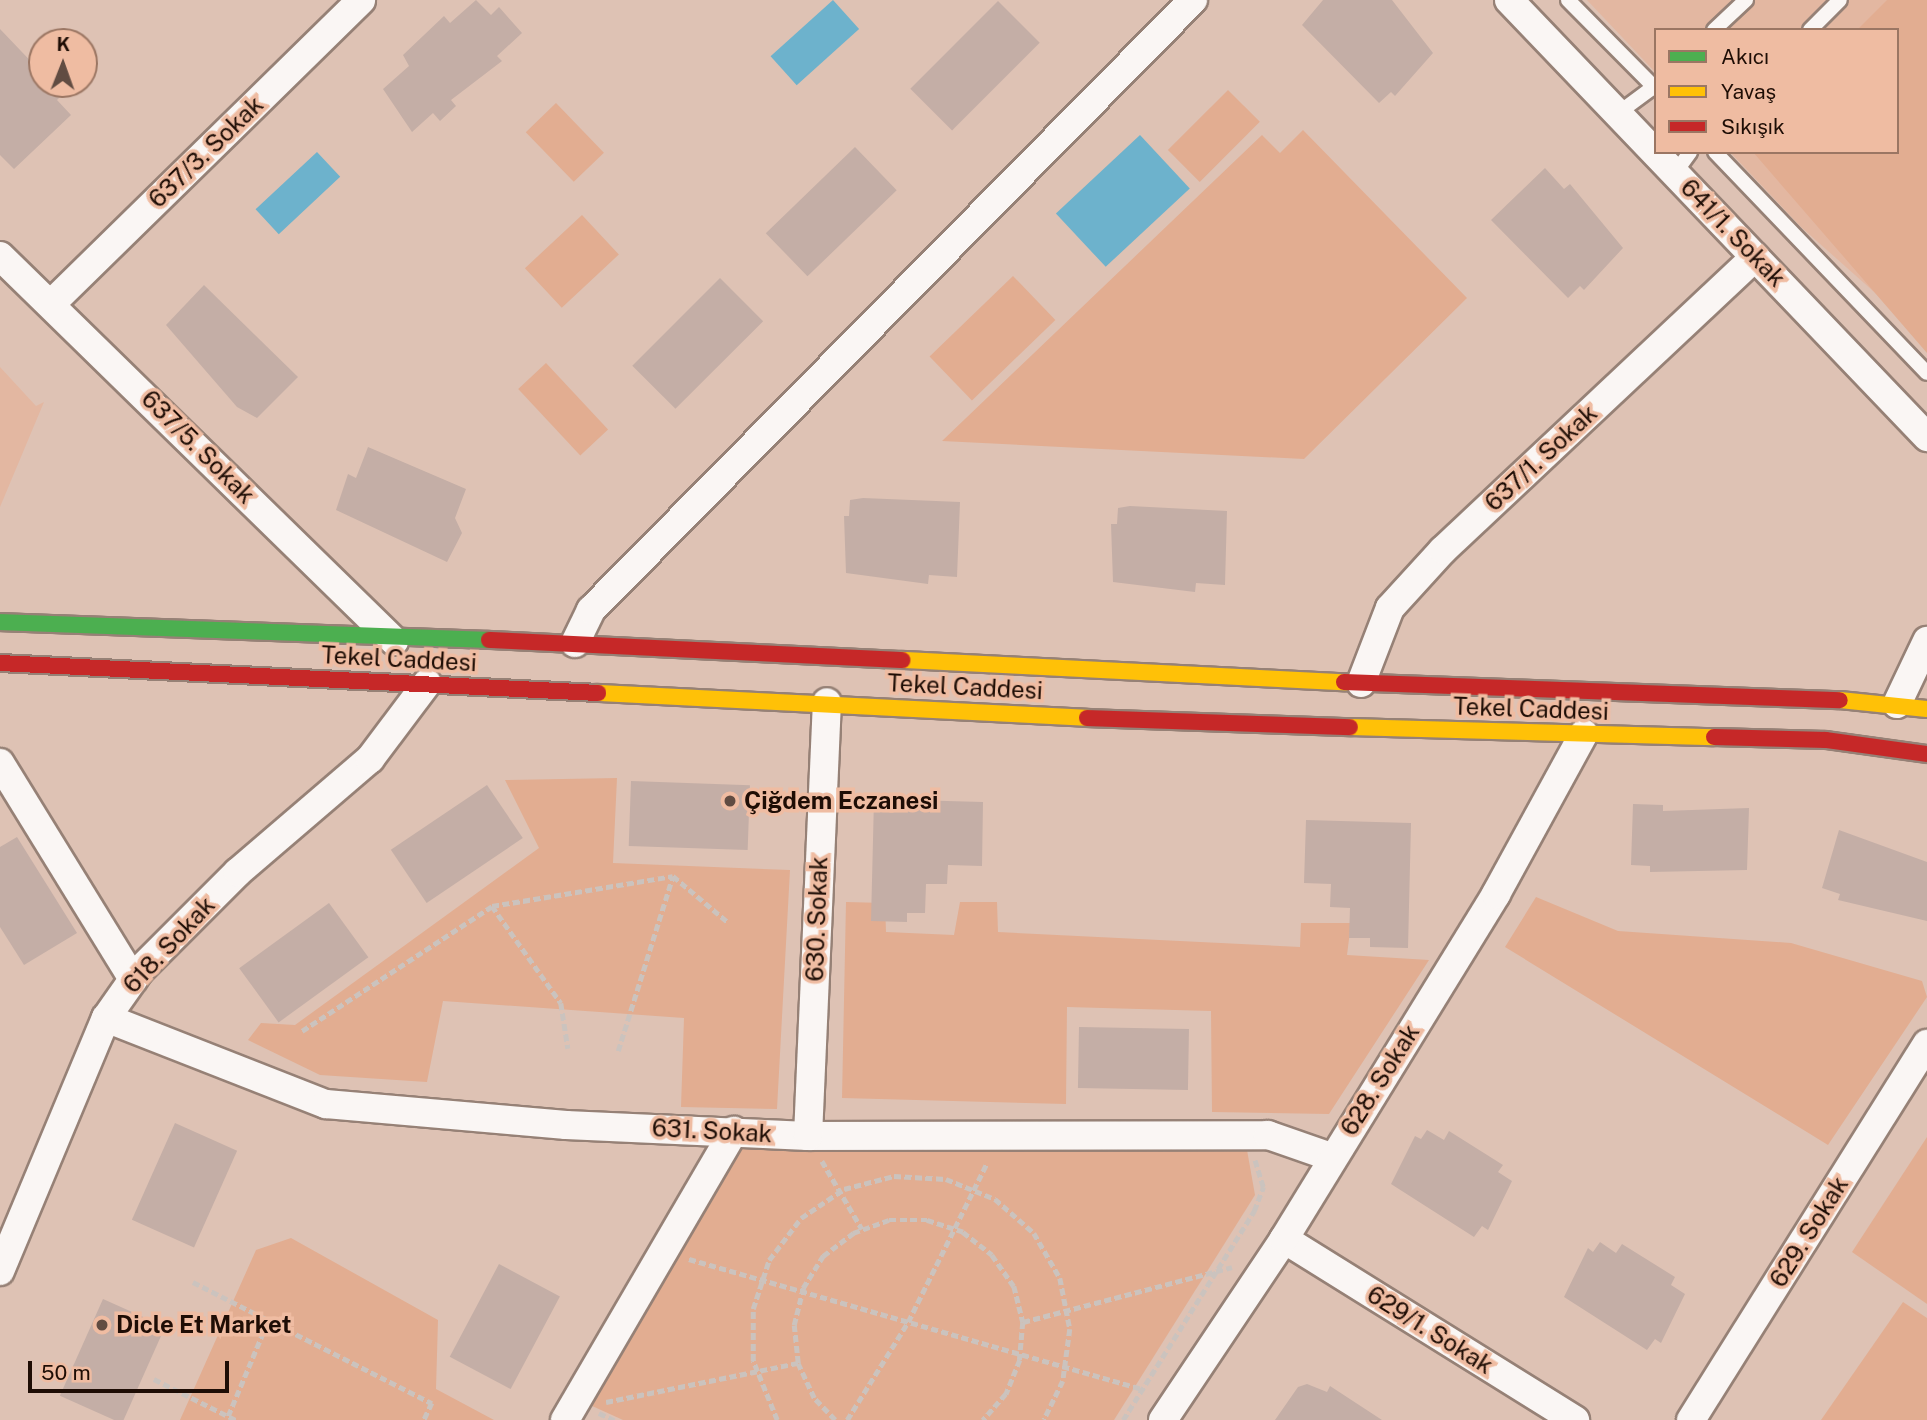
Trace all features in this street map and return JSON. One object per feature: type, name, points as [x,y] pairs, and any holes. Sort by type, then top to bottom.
[{"type":"main road","points":[[0,622],[394,641],[575,643],[1361,684],[1897,704],[1927,709]]},
{"type":"main road","name":"Tekel Caddesi","points":[[0,663],[827,702],[1149,721],[1826,740],[1927,754]]},
{"type":"street","name":"637/3. Sokak","points":[[51,304],[362,0]]},
{"type":"street","points":[[575,643],[591,610],[1193,0]]},
{"type":"street","name":"641/1. Sokak","points":[[1509,0],[1617,114],[1654,142]]},
{"type":"street","name":"641/1. Sokak","points":[[1682,163],[1755,257],[1927,437]]},
{"type":"street","name":"637/5. Sokak","points":[[0,256],[394,641]]},
{"type":"street","name":"637/1. Sokak","points":[[1361,684],[1391,608],[1443,550],[1755,257]]},
{"type":"street","points":[[1897,704],[1927,641]]},
{"type":"street","name":"618. Sokak","points":[[0,1271],[106,1018],[133,979],[238,873],[370,759],[427,683]]},
{"type":"street","name":"630. Sokak","points":[[808,1136],[827,702]]},
{"type":"street","name":"628. Sokak","points":[[1163,1420],[1284,1240],[1331,1157],[1496,894],[1584,733]]},
{"type":"street","points":[[0,763],[133,979]]},
{"type":"street","name":"631. Sokak","points":[[106,1018],[326,1104],[808,1136],[1268,1135],[1331,1157]]},
{"type":"street","name":"629. Sokak","points":[[1691,1420],[1927,1044]]},
{"type":"street","points":[[572,1413],[734,1131]]},
{"type":"street","name":"629/1. Sokak","points":[[1284,1240],[1575,1420]]},
{"type":"lane","points":[[1568,0],[1654,86]]},
{"type":"lane","points":[[1716,28],[1746,0]]},
{"type":"lane","points":[[1812,28],[1840,0]]},
{"type":"lane","points":[[1617,114],[1654,88]]},
{"type":"lane","points":[[1717,154],[1927,373]]},
{"type":"path","points":[[618,1051],[673,877]]},
{"type":"path","points":[[302,1031],[492,906],[673,877],[729,923]]},
{"type":"path","points":[[492,906],[561,1003],[568,1048]]},
{"type":"path","points":[[808,1136],[862,1229]]},
{"type":"path","points":[[848,1420],[908,1322],[957,1230],[1001,1136]]},
{"type":"path","points":[[1123,1420],[1218,1269],[1263,1187],[1247,1153]]},
{"type":"path","points":[[777,1420],[758,1374],[753,1309],[769,1260],[801,1219],[840,1192],[894,1176],[946,1179],[995,1199],[1034,1233],[1060,1278],[1066,1309],[1065,1366],[1044,1420]]},
{"type":"path","points":[[835,1420],[814,1398],[798,1363],[794,1325],[802,1293],[823,1256],[862,1229],[889,1220],[927,1220],[957,1230],[992,1255],[1014,1286],[1023,1322],[1021,1349],[1006,1394],[983,1420]]},
{"type":"path","points":[[684,1258],[761,1283],[1021,1349],[1065,1366],[1143,1389]]},
{"type":"path","points":[[1023,1322],[1218,1269],[1268,1263]]},
{"type":"path","points":[[194,1282],[432,1403],[424,1420]]},
{"type":"path","points":[[154,1379],[233,1419],[268,1321]]},
{"type":"path","points":[[572,1413],[798,1363]]},
{"type":"path","points":[[572,1413],[614,1420]]},
{"type":"shaded area","points":[[1587,0],[1927,0],[1927,339],[1801,227],[1732,154],[1899,154],[1899,28],[1654,28],[1654,71]]},
{"type":"shaded area","points":[[1887,0],[1927,0],[1927,353],[1755,154],[1899,154],[1899,28],[1859,28]]},
{"type":"shaded area","points":[[1228,90],[1260,122],[1200,182],[1168,150]]},
{"type":"shaded area","points":[[556,103],[604,153],[574,182],[526,132]]},
{"type":"shaded area","points":[[1303,130],[1467,298],[1304,459],[942,441],[1262,135],[1280,153]]},
{"type":"shaded area","points":[[582,215],[619,254],[562,308],[525,268]]},
{"type":"shaded area","points":[[1013,276],[1055,320],[972,400],[930,357]]},
{"type":"shaded area","points":[[546,363],[608,430],[580,455],[518,389]]},
{"type":"shaded area","points":[[0,367],[36,406],[44,402],[0,507]]},
{"type":"shaded area","points":[[617,778],[613,863],[790,870],[777,1109],[681,1107],[684,1018],[443,1001],[427,1082],[320,1075],[248,1040],[261,1023],[295,1025],[539,848],[505,780]]},
{"type":"shaded area","points":[[1536,897],[1618,931],[1791,943],[1922,981],[1927,997],[1828,1145],[1505,947]]},
{"type":"shaded area","points":[[846,902],[885,903],[886,932],[954,935],[960,902],[997,902],[998,932],[1300,947],[1301,923],[1351,923],[1347,955],[1429,960],[1329,1114],[1212,1112],[1211,1011],[1067,1007],[1066,1104],[842,1098]]},
{"type":"shaded area","points":[[1927,1137],[1927,1304],[1852,1252]]},
{"type":"shaded area","points":[[739,1148],[1247,1150],[1255,1195],[1114,1420],[623,1420],[590,1405]]},
{"type":"shaded area","points":[[291,1238],[438,1320],[436,1389],[494,1420],[180,1420],[256,1250]]},
{"type":"shaded area","points":[[1903,1302],[1927,1318],[1927,1420],[1821,1420]]},
{"type":"water","points":[[833,0],[859,29],[797,85],[771,56]]},
{"type":"water","points":[[1140,135],[1190,188],[1106,267],[1056,213]]},
{"type":"water","points":[[317,152],[340,177],[279,234],[256,209]]},
{"type":"building","points":[[476,0],[491,15],[499,7],[522,33],[497,56],[502,61],[451,100],[456,106],[440,121],[433,113],[412,132],[383,89],[409,66],[403,55],[444,16],[450,23]]},
{"type":"building","points":[[1323,0],[1392,0],[1433,53],[1395,96],[1391,92],[1379,103],[1302,25]]},
{"type":"building","points":[[998,1],[1040,43],[952,130],[910,89]]},
{"type":"building","points":[[0,29],[28,58],[28,98],[59,98],[57,100],[71,115],[14,169],[0,155]]},
{"type":"building","points":[[855,147],[897,190],[807,276],[766,233]]},
{"type":"building","points":[[1545,168],[1564,189],[1570,184],[1623,248],[1584,290],[1580,286],[1568,298],[1491,220]]},
{"type":"building","points":[[720,278],[763,321],[675,409],[632,366]]},
{"type":"building","points":[[204,285],[298,377],[257,418],[237,407],[166,325]]},
{"type":"building","points":[[368,447],[466,489],[455,518],[462,533],[447,562],[336,510],[348,474],[356,478]]},
{"type":"building","points":[[863,498],[960,502],[957,577],[929,575],[928,584],[846,573],[844,516],[849,516],[850,500]]},
{"type":"building","points":[[1130,506],[1227,511],[1225,585],[1196,583],[1195,592],[1113,582],[1111,524],[1117,524],[1118,508]]},
{"type":"building","points":[[631,781],[750,785],[748,850],[629,846]]},
{"type":"building","points":[[487,785],[523,838],[427,903],[391,850]]},
{"type":"building","points":[[874,799],[983,802],[982,866],[948,865],[947,884],[926,884],[925,913],[907,913],[907,922],[871,921]]},
{"type":"building","points":[[1633,804],[1663,805],[1663,811],[1749,808],[1747,870],[1650,872],[1650,866],[1631,865]]},
{"type":"building","points":[[1306,820],[1411,823],[1408,948],[1370,947],[1370,938],[1349,938],[1350,908],[1330,907],[1331,884],[1304,883]]},
{"type":"building","points":[[1839,830],[1927,862],[1927,921],[1838,900],[1840,894],[1822,888]]},
{"type":"building","points":[[17,837],[77,933],[24,965],[0,927],[0,847]]},
{"type":"building","points":[[329,903],[368,957],[279,1022],[239,968]]},
{"type":"building","points":[[1079,1027],[1189,1029],[1188,1090],[1078,1088]]},
{"type":"building","points":[[175,1123],[237,1151],[194,1247],[132,1220]]},
{"type":"building","points":[[1427,1130],[1444,1140],[1449,1131],[1503,1165],[1498,1172],[1512,1181],[1488,1230],[1482,1226],[1474,1237],[1391,1184],[1415,1136],[1421,1139]]},
{"type":"building","points":[[1600,1242],[1616,1253],[1622,1244],[1675,1277],[1671,1285],[1685,1294],[1661,1343],[1655,1339],[1647,1350],[1564,1297],[1588,1248],[1593,1252]]},
{"type":"building","points":[[499,1264],[560,1296],[511,1389],[450,1357]]},
{"type":"building","points":[[103,1299],[165,1327],[124,1420],[114,1420],[60,1396]]},
{"type":"building","points":[[1307,1384],[1327,1392],[1330,1386],[1382,1420],[1275,1420],[1298,1387]]},
{"type":"traffic: fast","points":[[0,622],[489,640]]},
{"type":"traffic: slow","points":[[903,660],[1344,682]]},
{"type":"traffic: slow","points":[[598,693],[1087,718]]},
{"type":"traffic: slow","points":[[1840,700],[1927,709]]},
{"type":"traffic: slow","points":[[1350,727],[1714,737]]},
{"type":"traffic: jam","points":[[489,640],[903,660]]},
{"type":"traffic: jam","points":[[0,663],[598,693]]},
{"type":"traffic: jam","points":[[1344,682],[1840,700]]},
{"type":"traffic: jam","points":[[1087,718],[1350,727]]},
{"type":"traffic: jam","points":[[1714,737],[1826,740],[1927,754]]},
{"type":"place","name":"Çiğdem Eczanesi","points":[[730,801]]},
{"type":"place","name":"Dicle Et Market","points":[[102,1325]]}]
